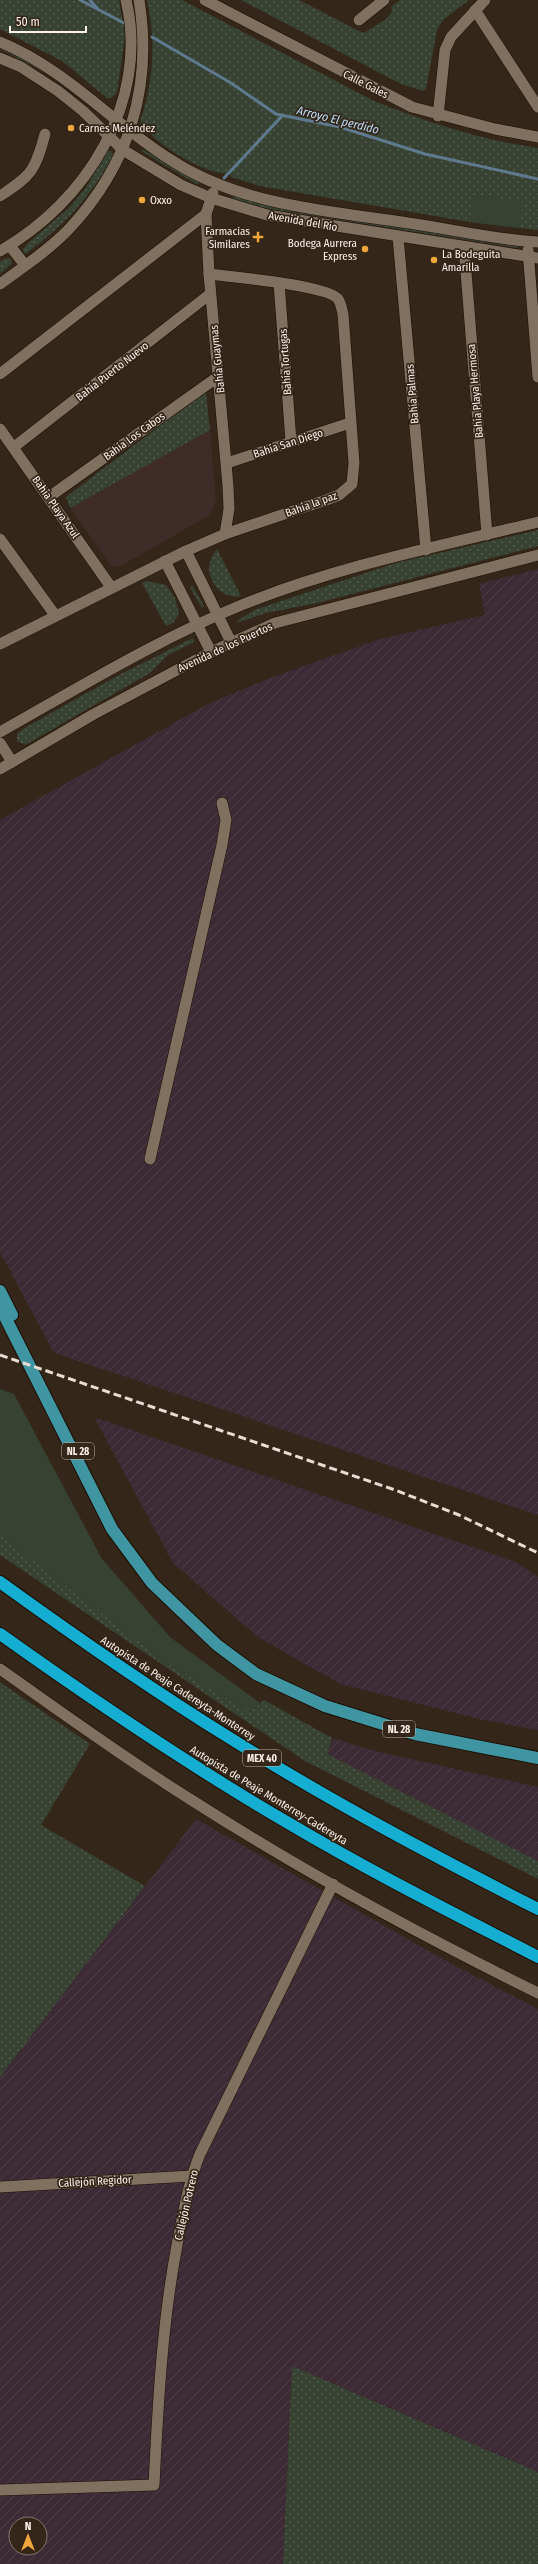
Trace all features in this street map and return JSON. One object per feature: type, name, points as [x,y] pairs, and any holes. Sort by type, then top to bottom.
[{"type":"highway","name":"Autopista de Peaje Cadereyta-Monterrey","points":[[0,1582],[136,1677],[276,1766],[398,1836],[538,1909]]},
{"type":"highway","name":"Autopista de Peaje Monterrey-Cadereyta","points":[[0,1634],[154,1739],[290,1824],[454,1914],[538,1957]]},
{"type":"main road","name":"NL 28","points":[[0,1291],[102,1500],[142,1561],[175,1600],[220,1639],[260,1669],[267,1678]]},
{"type":"main road","name":"NL 28","points":[[0,1307],[97,1500],[125,1548],[152,1583],[191,1622],[217,1645],[256,1674],[326,1706],[371,1722],[415,1734],[538,1758]]},
{"type":"street","points":[[25,265],[5,248],[43,223],[64,204],[81,182],[108,138],[126,94],[132,49],[126,0]]},
{"type":"street","points":[[0,284],[54,243],[91,203],[105,183],[123,150],[139,97],[144,60],[139,0]]},
{"type":"street","name":"Calle Gales","points":[[205,0],[412,107],[438,116],[538,137]]},
{"type":"street","points":[[359,20],[384,0]]},
{"type":"street","points":[[438,116],[445,50],[451,37],[485,0]]},
{"type":"street","points":[[475,10],[538,107]]},
{"type":"street","name":"Avenida del Río","points":[[0,42],[60,74],[129,130],[171,160],[216,185],[256,197],[298,205],[533,242]]},
{"type":"street","name":"Avenida del Río","points":[[0,58],[21,67],[58,91],[83,111],[108,138],[123,150],[181,185],[211,198],[267,215],[398,237],[533,257]]},
{"type":"street","points":[[0,196],[28,176],[36,165],[45,134]]},
{"type":"street","name":"Bahía Guaymas","points":[[216,185],[206,214],[210,294],[219,376],[229,509],[225,534]]},
{"type":"street","points":[[0,374],[206,214]]},
{"type":"street","name":"Bahía Palmas","points":[[398,237],[426,550]]},
{"type":"street","points":[[533,242],[538,377]]},
{"type":"street","name":"Bahía Playa Hermosa","points":[[464,247],[487,535]]},
{"type":"street","name":"Bahía la paz","points":[[0,644],[111,586],[186,551],[225,534],[326,500],[346,490],[352,484],[354,474],[343,314],[338,299],[328,293],[279,283],[209,274]]},
{"type":"street","name":"Bahía Tortugas","points":[[279,283],[291,441]]},
{"type":"street","name":"Bahía Puerto Nuevo","points":[[14,448],[210,294]]},
{"type":"street","name":"Bahía Los Cabos","points":[[49,497],[219,376]]},
{"type":"street","name":"Bahía San Diego","points":[[226,463],[350,423]]},
{"type":"street","name":"Bahía Playa Azul","points":[[0,429],[111,586]]},
{"type":"street","points":[[0,732],[154,645],[218,615],[310,581],[538,522]]},
{"type":"street","points":[[0,539],[55,615]]},
{"type":"street","points":[[186,551],[231,642]]},
{"type":"street","name":"Avenida de los Puertos","points":[[0,769],[94,714],[211,652],[276,623],[538,555]]},
{"type":"street","points":[[165,561],[211,652]]},
{"type":"street","points":[[0,743],[12,762]]},
{"type":"street","points":[[150,1159],[222,845],[226,820],[222,803]]},
{"type":"street","points":[[0,1669],[194,1802],[333,1884],[538,1993]]},
{"type":"street","name":"Callejón Potrero","points":[[0,2490],[154,2485],[162,2344],[170,2280],[191,2176],[200,2154],[333,1884]]},
{"type":"street","name":"Callejón Regidor","points":[[0,2187],[191,2176]]},
{"type":"shaded area","points":[[210,430],[216,502],[210,515],[121,566],[112,567],[70,508]]},
{"type":"shaded area","points":[[538,569],[538,1515],[54,1353],[0,1252],[0,820],[208,704],[270,678],[380,639],[485,615],[479,584]]},
{"type":"shaded area","points":[[94,1417],[516,1562],[538,1577],[538,1730],[483,1720],[340,1684],[259,1638],[173,1563]]},
{"type":"shaded area","points":[[332,1738],[375,1751],[538,1787],[538,1861],[327,1754]]},
{"type":"shaded area","points":[[196,1819],[450,1963],[538,2009],[538,2472],[292,2366],[283,2564],[0,2564],[0,2077]]},
{"type":"green space","points":[[0,0],[119,0],[125,35],[117,93],[111,98],[107,98],[62,61],[0,29]]},
{"type":"green space","points":[[147,0],[182,0],[374,101],[395,109],[475,135],[538,148],[538,230],[470,222],[260,186],[231,177],[230,173],[220,173],[194,164],[180,156],[155,138],[140,121],[148,92],[152,61],[152,30]]},
{"type":"green space","points":[[241,0],[299,0],[363,33],[385,20],[392,12],[391,7],[400,0],[469,0],[443,20],[437,30],[426,89],[423,91],[401,84]]},
{"type":"green space","points":[[0,47],[38,65],[95,110],[49,75],[0,49]]},
{"type":"green space","points":[[144,150],[199,183],[198,185],[141,151]]},
{"type":"green space","points":[[107,151],[111,151],[114,155],[86,197],[53,232],[27,253],[24,253],[23,249],[27,244],[70,207],[85,189]]},
{"type":"green space","points":[[475,194],[524,202],[519,228],[470,222]]},
{"type":"green space","points":[[236,196],[274,206],[518,246],[518,248],[264,208],[232,198]]},
{"type":"green space","points":[[7,258],[11,259],[12,263],[0,274],[0,261]]},
{"type":"green space","points":[[206,393],[210,430],[70,508],[66,497],[201,394]]},
{"type":"green space","points":[[538,530],[538,546],[317,603],[266,613],[239,622],[237,621],[254,610],[396,563]]},
{"type":"green space","points":[[217,549],[241,596],[229,596],[219,590],[212,581],[209,566]]},
{"type":"green space","points":[[146,581],[166,585],[175,598],[179,614],[173,623],[166,626],[142,583]]},
{"type":"green space","points":[[192,585],[204,606],[202,608],[190,588]]},
{"type":"green space","points":[[193,638],[194,642],[168,655],[150,673],[25,745],[17,741],[17,733],[28,726],[117,676]]},
{"type":"green space","points":[[0,1389],[14,1394],[102,1559],[170,1637],[260,1703],[250,1712],[167,1663],[0,1535]]},
{"type":"green space","points":[[0,1535],[167,1663],[250,1712],[264,1700],[332,1738],[327,1754],[538,1861],[538,1879],[305,1761],[0,1555]]},
{"type":"green space","points":[[0,1682],[90,1744],[41,1825],[145,1886],[0,2077]]},
{"type":"green space","points":[[292,2366],[538,2472],[538,2564],[283,2564]]},
{"type":"waterway","name":"Arroyo El perdido","points":[[80,0],[126,24]]},
{"type":"waterway","name":"Arroyo El perdido","points":[[90,0],[97,8]]},
{"type":"waterway","name":"Arroyo El perdido","points":[[152,37],[231,83],[276,114],[340,127],[425,154],[538,179]]},
{"type":"waterway","points":[[224,178],[283,115]]},
{"type":"railway","points":[[0,1355],[395,1490],[459,1515],[538,1553]]},
{"type":"place","name":"Carnes Meléndez","points":[[71,128]]},
{"type":"place","name":"Oxxo","points":[[142,200]]},
{"type":"place","name":"Farmacias Similares","points":[[258,237]]},
{"type":"place","name":"Bodega Aurrera Express","points":[[365,249]]},
{"type":"place","name":"La Bodeguita Amarilla","points":[[434,260]]}]
